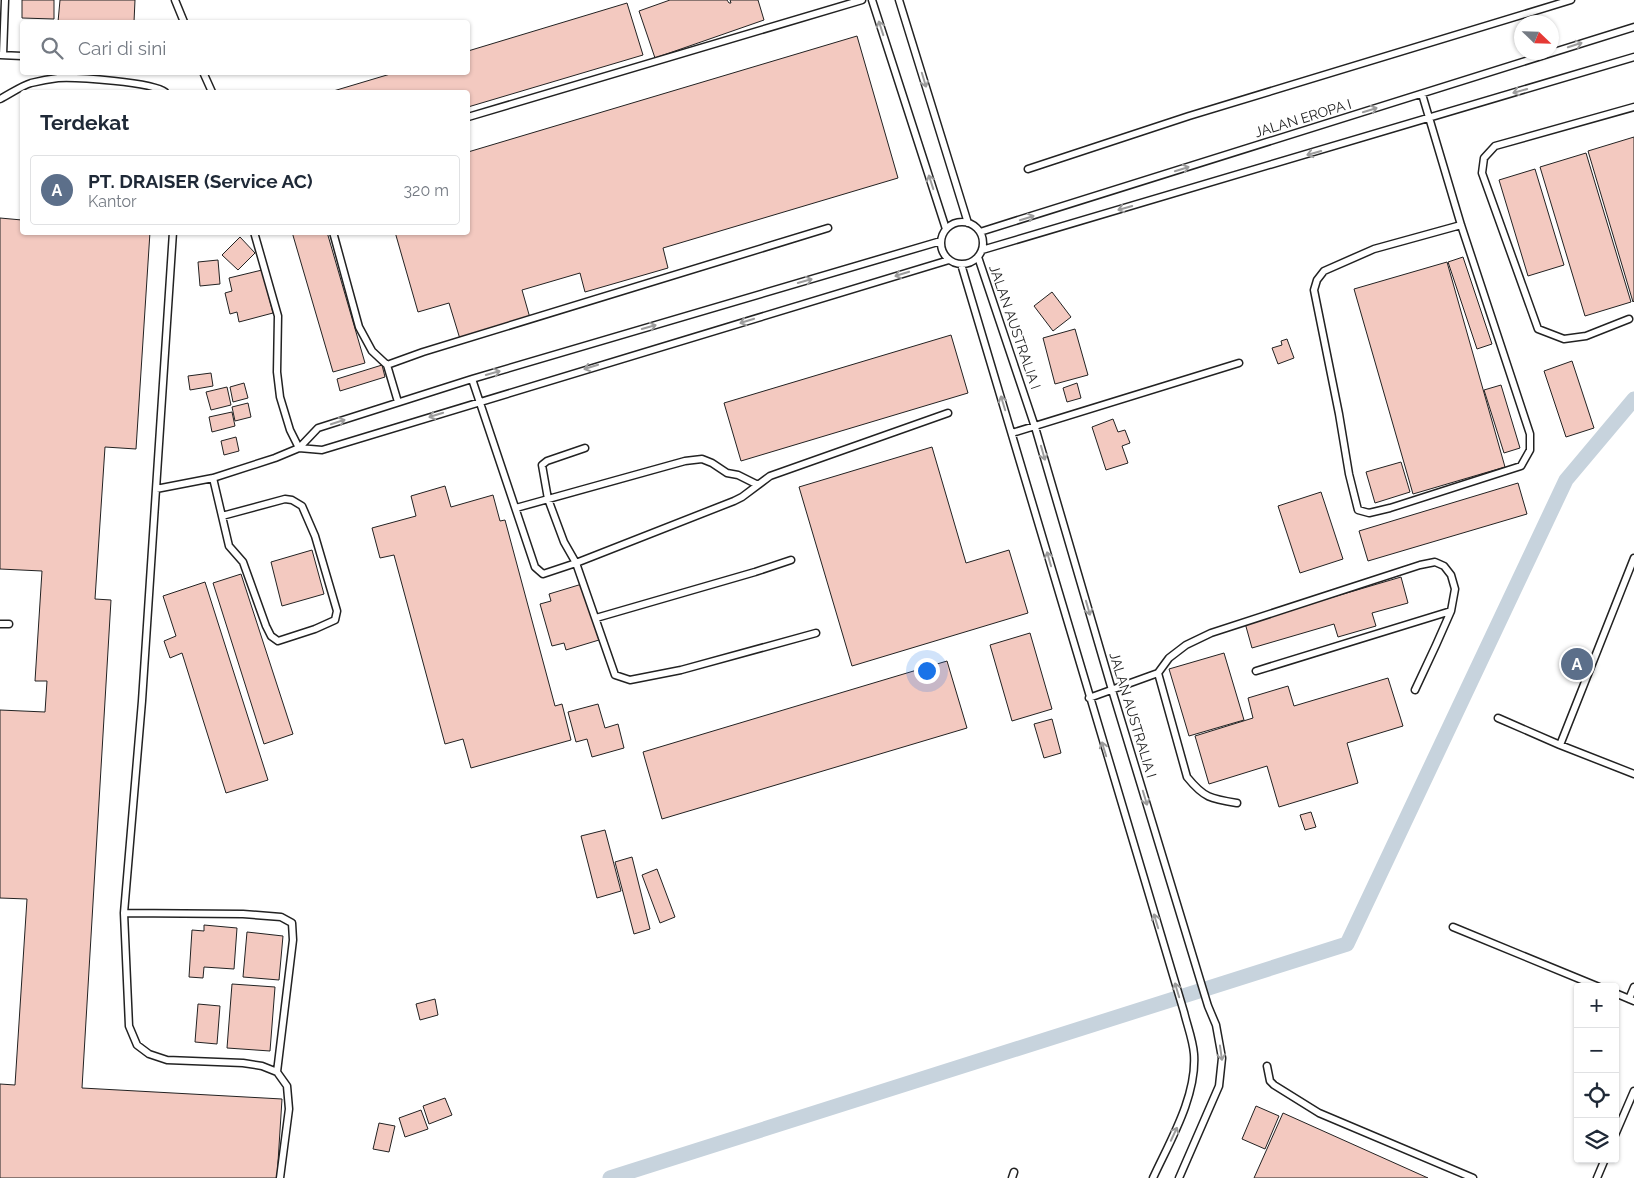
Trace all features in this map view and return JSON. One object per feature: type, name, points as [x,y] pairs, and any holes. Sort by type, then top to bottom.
[{"type":"lane","points":[[5,0],[1,55],[20,56]]},
{"type":"lane","points":[[175,0],[183,20]]},
{"type":"lane","points":[[470,117],[862,0]]},
{"type":"lane","points":[[872,0],[946,229]]},
{"type":"lane","points":[[899,0],[968,222]]},
{"type":"lane","points":[[1028,169],[1189,116],[1571,0]]},
{"type":"lane","name":"JALAN EROPA I","points":[[980,232],[1634,27]]},
{"type":"lane","points":[[980,254],[1634,57]]},
{"type":"lane","points":[[204,75],[211,90]]},
{"type":"lane","points":[[0,99],[30,84],[58,78],[147,85],[161,90]]},
{"type":"lane","points":[[1422,94],[1461,225],[1530,434],[1530,450],[1521,466],[1390,508],[1369,513],[1358,510],[1349,474],[1314,290],[1317,280],[1324,271],[1374,249],[1461,225]]},
{"type":"lane","points":[[1629,320],[1586,336],[1564,339],[1538,330],[1482,172],[1484,158],[1495,146],[1634,107]]},
{"type":"lane","points":[[980,232],[968,222],[956,222],[946,229],[942,235],[942,252],[949,260],[961,264],[1184,1012],[1194,1053],[1193,1083],[1178,1125],[1153,1178]]},
{"type":"lane","points":[[387,365],[423,352],[828,228]]},
{"type":"lane","name":"JALAN AUSTRALIA I","points":[[980,232],[983,241],[980,254],[1035,427],[1112,690],[1208,1006],[1216,1025],[1222,1058],[1219,1086],[1179,1178]]},
{"type":"lane","points":[[173,235],[142,700],[124,913],[129,1026],[137,1045],[149,1054],[166,1060],[243,1063],[262,1066],[277,1072],[287,1086],[288,1109],[280,1178]]},
{"type":"lane","points":[[255,235],[278,316],[277,372],[280,397],[290,430],[299,448]]},
{"type":"lane","points":[[334,235],[359,327],[372,351],[387,365],[398,402]]},
{"type":"lane","points":[[156,489],[213,478],[275,458],[299,448],[318,428],[398,402],[941,241]]},
{"type":"lane","name":"JALAN AUSTRALIA I","points":[[961,264],[970,262],[980,254]]},
{"type":"lane","points":[[299,448],[322,450],[949,260]]},
{"type":"lane","points":[[1012,433],[1239,363]]},
{"type":"lane","points":[[472,379],[481,401],[535,568],[543,574],[576,563],[734,501],[770,476],[948,413]]},
{"type":"lane","points":[[585,448],[547,461],[542,465],[548,499],[564,542],[576,563],[615,675],[630,680],[681,670],[816,633]]},
{"type":"lane","points":[[516,508],[685,460],[702,459],[727,473],[738,475],[758,485]]},
{"type":"lane","points":[[213,478],[229,546],[243,562],[266,626],[272,636],[278,641],[315,629],[335,620],[337,611],[334,598],[315,536],[302,506],[292,500],[285,499],[222,516]]},
{"type":"lane","points":[[1560,745],[1634,558]]},
{"type":"lane","points":[[596,618],[791,560]]},
{"type":"lane","points":[[1089,698],[1158,673],[1169,658],[1186,645],[1212,633],[1420,565],[1435,562],[1444,566],[1451,575],[1455,589],[1451,611],[1415,690]]},
{"type":"lane","points":[[1256,671],[1451,611]]},
{"type":"lane","points":[[0,624],[9,624]]},
{"type":"lane","points":[[1158,673],[1187,777],[1198,791],[1214,800],[1237,803]]},
{"type":"lane","points":[[1498,718],[1634,774]]},
{"type":"lane","points":[[124,913],[243,914],[281,917],[292,923],[293,940],[277,1072]]},
{"type":"lane","points":[[1453,927],[1590,983]]},
{"type":"lane","points":[[1619,995],[1632,1000],[1634,987]]},
{"type":"lane","points":[[1267,1066],[1270,1081],[1274,1085],[1319,1113],[1473,1178]]},
{"type":"lane","points":[[1619,1126],[1634,1091]]},
{"type":"lane","points":[[1597,1178],[1603,1163]]},
{"type":"building","points":[[22,0],[54,0],[54,19],[22,18]]},
{"type":"building","points":[[60,0],[135,0],[134,20],[58,20]]},
{"type":"building","points":[[670,0],[727,0],[731,3],[730,0],[758,0],[764,20],[655,58],[639,11]]},
{"type":"building","points":[[627,3],[643,55],[470,106],[470,90],[337,90],[387,75],[470,75],[470,50]]},
{"type":"building","points":[[857,36],[898,178],[663,248],[668,268],[585,292],[580,273],[522,290],[530,318],[460,339],[449,303],[418,312],[396,235],[470,235],[470,151]]},
{"type":"building","points":[[1634,137],[1634,301],[1633,302],[1588,151]]},
{"type":"building","points":[[1586,153],[1631,302],[1585,316],[1540,167]]},
{"type":"building","points":[[1535,169],[1564,265],[1528,276],[1499,180]]},
{"type":"building","points":[[0,218],[20,220],[20,235],[150,235],[136,449],[105,447],[95,599],[111,600],[82,1088],[282,1099],[277,1178],[0,1178],[0,1084],[15,1085],[27,899],[0,898],[0,710],[45,712],[47,681],[35,681],[42,571],[0,569]]},
{"type":"building","points":[[293,235],[328,235],[365,363],[333,372]]},
{"type":"building","points":[[240,237],[255,253],[238,270],[222,255]]},
{"type":"building","points":[[1463,257],[1492,344],[1477,349],[1448,262]]},
{"type":"building","points":[[218,260],[220,284],[200,286],[198,262]]},
{"type":"building","points":[[1447,262],[1505,467],[1413,494],[1354,289]]},
{"type":"building","points":[[262,270],[273,313],[239,322],[237,312],[230,314],[225,293],[232,291],[229,278]]},
{"type":"building","points":[[1052,292],[1071,317],[1053,331],[1034,306]]},
{"type":"building","points":[[1075,329],[1088,375],[1055,384],[1043,338]]},
{"type":"building","points":[[951,335],[968,393],[741,461],[724,403]]},
{"type":"building","points":[[1287,339],[1294,358],[1278,364],[1272,348],[1282,345],[1281,341]]},
{"type":"building","points":[[1572,361],[1594,428],[1566,437],[1544,371]]},
{"type":"building","points":[[382,365],[385,377],[340,391],[337,379]]},
{"type":"building","points":[[211,373],[213,386],[190,390],[188,376]]},
{"type":"building","points":[[244,383],[248,398],[233,402],[230,387]]},
{"type":"building","points":[[1077,383],[1081,398],[1067,402],[1063,388]]},
{"type":"building","points":[[1501,385],[1520,448],[1504,453],[1484,390]]},
{"type":"building","points":[[227,387],[231,405],[211,410],[206,392]]},
{"type":"building","points":[[248,403],[251,417],[235,421],[232,407]]},
{"type":"building","points":[[232,412],[235,426],[212,432],[209,417]]},
{"type":"building","points":[[1113,419],[1118,432],[1125,430],[1130,443],[1122,446],[1128,463],[1106,470],[1092,427]]},
{"type":"building","points":[[236,437],[239,451],[224,455],[221,441]]},
{"type":"building","points":[[932,447],[966,563],[1009,550],[1028,613],[852,666],[799,487]]},
{"type":"building","points":[[1401,462],[1410,492],[1375,503],[1366,472]]},
{"type":"building","points":[[1518,483],[1527,514],[1368,561],[1359,531]]},
{"type":"building","points":[[445,486],[451,507],[493,495],[500,521],[505,520],[555,706],[562,704],[571,740],[471,768],[463,739],[445,744],[394,555],[380,558],[372,528],[416,516],[411,496]]},
{"type":"building","points":[[1321,492],[1343,559],[1300,573],[1278,506]]},
{"type":"building","points":[[312,550],[324,594],[282,606],[271,562]]},
{"type":"building","points":[[241,574],[293,734],[264,744],[213,583]]},
{"type":"building","points":[[1401,577],[1408,603],[1372,613],[1376,626],[1338,637],[1334,624],[1252,648],[1245,623]]},
{"type":"building","points":[[205,582],[268,780],[226,793],[182,653],[170,658],[164,641],[176,636],[163,596]]},
{"type":"building","points":[[582,584],[599,640],[566,650],[564,643],[552,646],[540,604],[551,601],[549,594]]},
{"type":"building","points":[[1030,633],[1052,709],[1012,721],[990,645]]},
{"type":"building","points":[[1224,653],[1244,720],[1189,736],[1169,669]]},
{"type":"building","points":[[947,661],[967,728],[662,819],[643,752]]},
{"type":"building","points":[[1388,678],[1403,726],[1347,743],[1358,783],[1279,807],[1267,766],[1209,784],[1195,736],[1253,718],[1248,698],[1288,686],[1294,706]]},
{"type":"building","points":[[598,704],[605,728],[618,724],[624,748],[592,757],[587,739],[576,742],[568,712]]},
{"type":"building","points":[[1052,719],[1061,753],[1044,758],[1034,724]]},
{"type":"building","points":[[1311,812],[1316,827],[1305,830],[1300,815]]},
{"type":"building","points":[[605,830],[621,891],[597,898],[581,836]]},
{"type":"building","points":[[632,857],[650,929],[634,934],[615,862]]},
{"type":"building","points":[[657,869],[675,917],[660,923],[642,875]]},
{"type":"building","points":[[204,925],[237,928],[234,969],[204,967],[203,978],[189,977],[192,930],[204,931]]},
{"type":"building","points":[[247,932],[283,936],[279,980],[243,977]]},
{"type":"building","points":[[232,984],[275,987],[270,1051],[227,1048]]},
{"type":"building","points":[[435,999],[438,1015],[420,1020],[416,1004]]},
{"type":"building","points":[[198,1004],[220,1006],[217,1044],[195,1042]]},
{"type":"building","points":[[445,1098],[452,1115],[429,1124],[423,1106]]},
{"type":"building","points":[[1256,1106],[1279,1116],[1265,1149],[1242,1139]]},
{"type":"building","points":[[421,1110],[428,1129],[405,1137],[399,1118]]},
{"type":"building","points":[[1283,1113],[1428,1178],[1254,1178]]},
{"type":"building","points":[[379,1123],[395,1126],[389,1152],[373,1149]]},
{"type":"waterway","points":[[610,1178],[1347,944],[1566,480],[1634,399]]},
{"type":"place","name":"PT. DRAISER (Service AC)","points":[[1577,664]]}]
